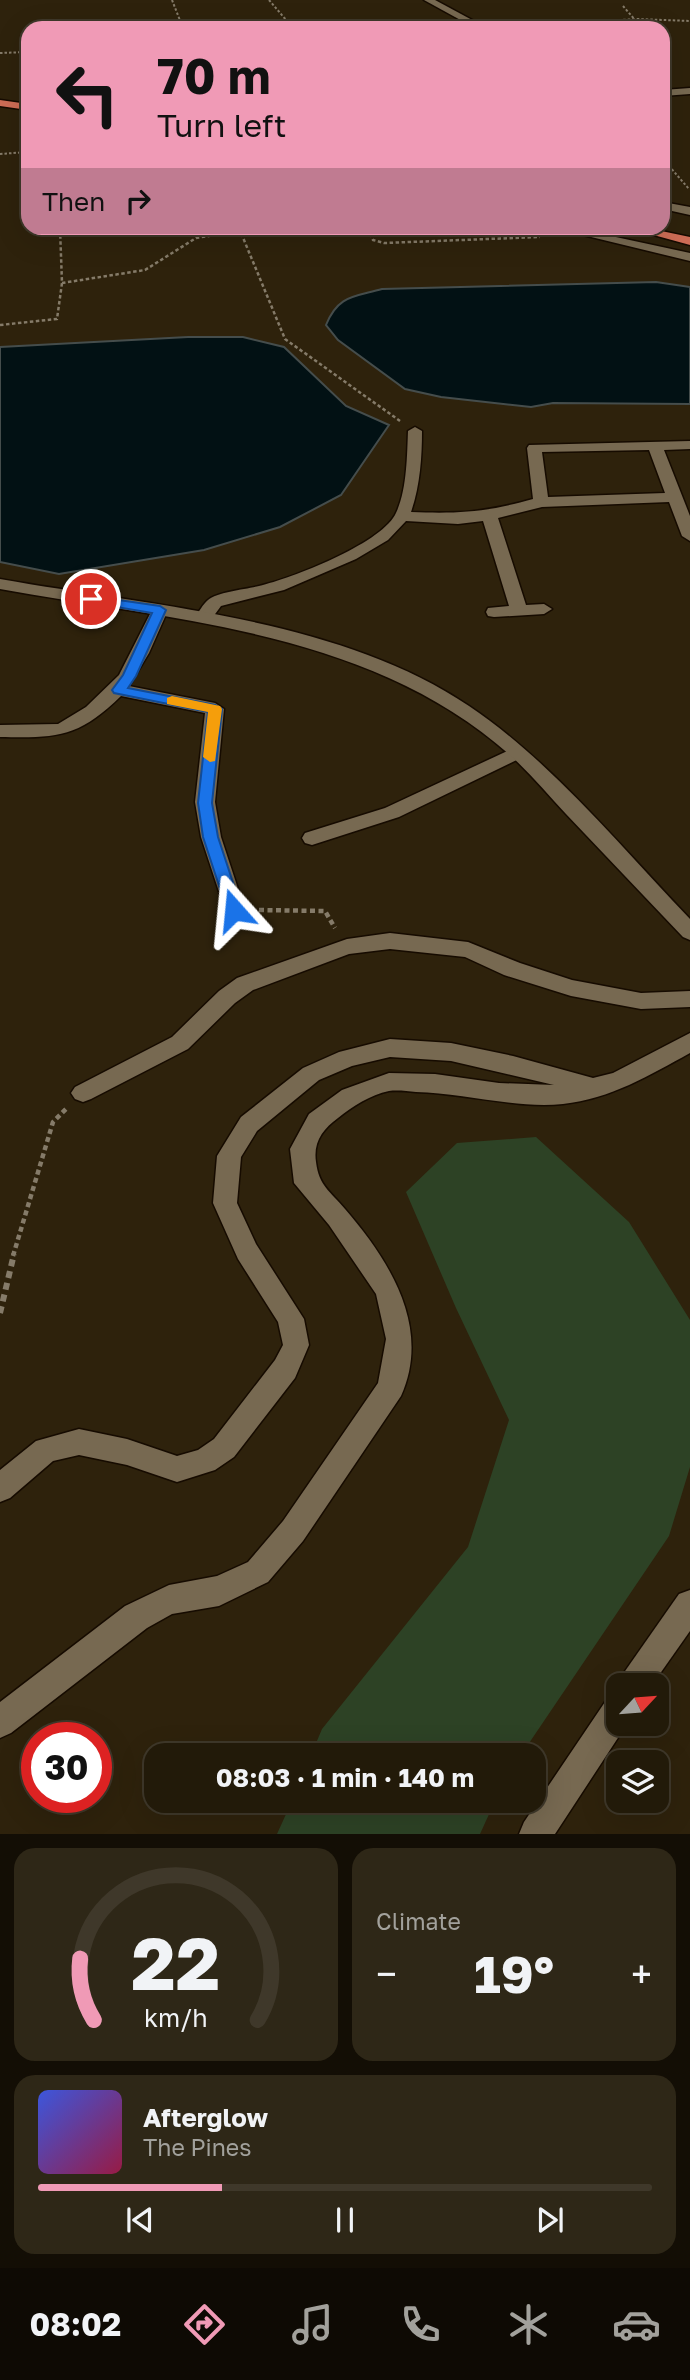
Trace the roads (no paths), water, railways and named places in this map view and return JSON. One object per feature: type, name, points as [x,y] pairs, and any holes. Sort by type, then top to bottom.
[{"type":"highway","points":[[0,94],[21,96]]},
{"type":"highway","points":[[0,103],[21,106]]},
{"type":"highway","points":[[670,224],[690,228]]},
{"type":"highway","points":[[664,235],[690,241]]},
{"type":"street","points":[[428,0],[468,21]]},
{"type":"street","points":[[670,92],[690,91]]},
{"type":"street","points":[[670,207],[690,211]]},
{"type":"street","points":[[592,235],[690,257]]},
{"type":"street","points":[[204,617],[215,602],[286,584],[369,546],[402,516],[415,454],[415,431]]},
{"type":"street","points":[[541,502],[534,449],[690,445]]},
{"type":"street","points":[[655,446],[690,536]]},
{"type":"street","points":[[402,516],[458,519],[489,516],[541,502],[673,496]]},
{"type":"street","points":[[489,516],[519,611]]},
{"type":"street","points":[[0,584],[280,632],[334,648],[389,670],[479,720],[518,752],[690,932]]},
{"type":"street","points":[[494,612],[544,609]]},
{"type":"street","points":[[0,731],[44,731],[69,726],[119,690],[130,676],[160,610]]},
{"type":"street","points":[[119,690],[215,709],[205,803],[211,837],[234,910]]},
{"type":"street","points":[[312,838],[346,831],[381,819],[518,752]]},
{"type":"street","points":[[83,1093],[180,1043],[227,997],[246,984],[347,947],[390,941],[468,950],[512,970],[571,988],[641,1002],[690,999]]},
{"type":"street","points":[[0,1722],[136,1617],[169,1600],[219,1591],[258,1572],[293,1531],[391,1387],[399,1339],[388,1290],[338,1218],[306,1183],[302,1149],[317,1121],[350,1096],[389,1082],[435,1083],[499,1092],[563,1095],[619,1081],[690,1042]]},
{"type":"street","points":[[0,1488],[46,1450],[79,1442],[127,1452],[177,1469],[205,1461],[224,1448],[285,1369],[296,1345],[290,1319],[247,1251],[225,1203],[229,1156],[249,1124],[311,1074],[347,1058],[390,1048],[451,1052],[513,1065],[593,1087]]},
{"type":"street","points":[[642,1673],[690,1605]]},
{"type":"street","points":[[536,1834],[606,1728]]}]
